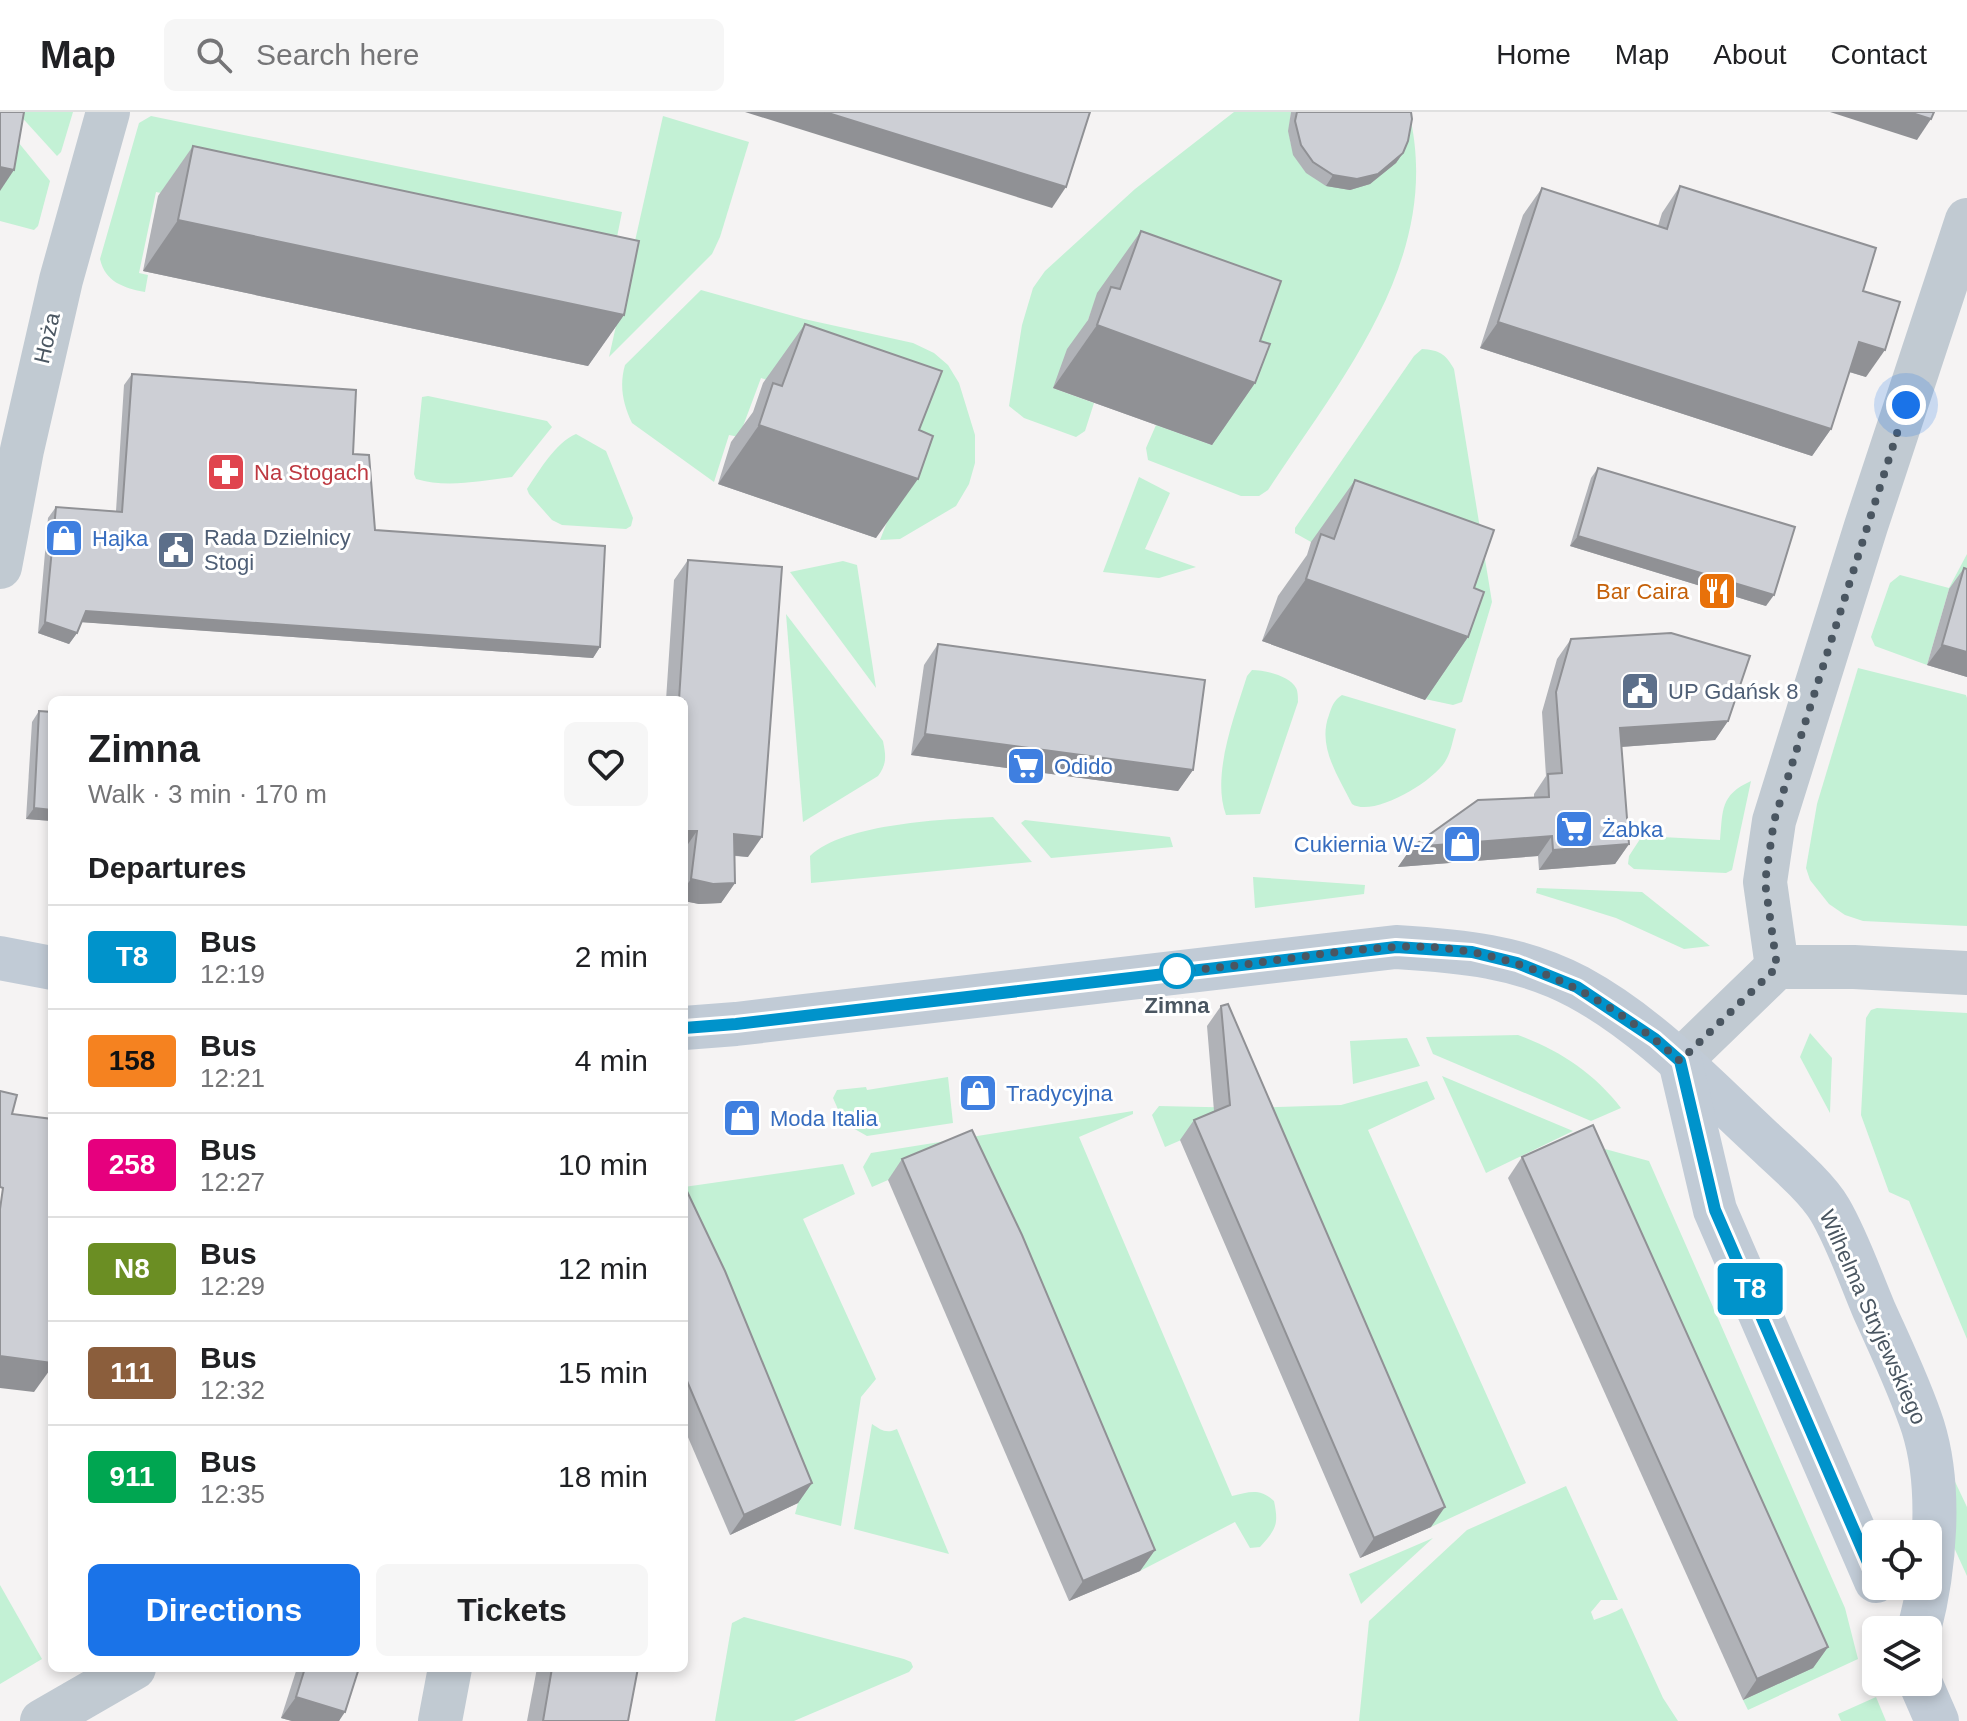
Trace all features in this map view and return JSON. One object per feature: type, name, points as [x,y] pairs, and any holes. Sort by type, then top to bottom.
[{"type":"street","name":"Hoża","points":[[0,567],[22,450],[58,292],[108,112]]},
{"type":"street","points":[[1777,967],[1765,882],[1774,821],[1866,526],[1967,220]]},
{"type":"street","name":"Wilhelma Stryjewskiego","points":[[688,1028],[1396,947],[1472,952],[1517,963],[1577,987],[1655,1039],[1680,1061],[1794,1169],[1829,1209],[1912,1396],[1924,1430],[1932,1470],[1933,1530],[1929,1592],[1923,1616]]},
{"type":"street","points":[[0,958],[48,967]]},
{"type":"street","points":[[1862,1548],[1715,1210],[1680,1061],[1777,967],[1854,967],[1967,973]]},
{"type":"street","points":[[42,1721],[127,1672]]},
{"type":"street","points":[[440,1721],[449,1672]]},
{"type":"street","points":[[1926,1696],[1937,1721]]},
{"type":"green space","points":[[17,112],[73,112],[57,156]]},
{"type":"green space","points":[[1234,112],[1291,112],[1291,144],[1306,172],[1409,112],[1416,165],[1412,216],[1400,265],[1380,313],[1327,403],[1268,490],[1259,496],[1241,496],[1148,460],[1146,448],[1156,425],[1212,445],[1098,293],[1076,352],[1053,388],[1094,403],[1085,431],[1076,437],[1024,418],[1009,406],[1022,325],[1033,288],[1045,271],[1135,189]]},
{"type":"green space","points":[[151,116],[622,212],[607,287],[156,192],[139,273],[148,275],[145,292],[123,286],[106,273],[100,259],[139,123]]},
{"type":"green space","points":[[663,116],[749,142],[712,254],[609,357]]},
{"type":"green space","points":[[0,120],[50,181],[38,226],[34,230],[0,221]]},
{"type":"green space","points":[[701,290],[804,319],[913,343],[934,353],[948,365],[959,383],[975,435],[975,463],[969,484],[956,506],[900,539],[880,540],[898,494],[883,487],[904,429],[761,378],[739,437],[729,435],[714,482],[632,423],[623,395],[625,365]]},
{"type":"green space","points":[[1422,349],[1441,354],[1454,369],[1492,602],[1462,702],[1453,705],[1425,699],[1450,592],[1311,542],[1295,533],[1295,528],[1414,356]]},
{"type":"green space","points":[[422,397],[547,421],[552,427],[512,477],[476,482],[427,482],[416,479],[414,474]]},
{"type":"green space","points":[[576,434],[606,451],[633,518],[631,526],[626,529],[562,525],[552,520],[529,494],[527,489],[548,458]]},
{"type":"green space","points":[[1139,477],[1170,493],[1145,549],[1196,567],[1159,578],[1103,572]]},
{"type":"green space","points":[[1967,554],[1967,594],[1949,589],[1927,665],[1875,646],[1871,637],[1890,583],[1900,575],[1949,588]]},
{"type":"green space","points":[[843,561],[857,565],[876,688],[790,572]]},
{"type":"green space","points":[[786,614],[883,741],[885,756],[878,776],[803,822]]},
{"type":"green space","points":[[1858,668],[1966,695],[1967,926],[1863,921],[1845,915],[1829,904],[1810,880],[1806,868],[1817,804]]},
{"type":"green space","points":[[1252,670],[1288,680],[1297,689],[1298,702],[1260,814],[1226,815],[1221,782],[1226,745],[1247,676]]},
{"type":"green space","points":[[1342,695],[1456,729],[1446,760],[1430,778],[1403,795],[1374,806],[1352,804],[1327,749],[1326,727],[1331,709]]},
{"type":"green space","points":[[1751,781],[1732,870],[1726,873],[1634,869],[1628,864],[1629,856],[1642,836],[1720,840],[1728,798]]},
{"type":"green space","points":[[993,817],[1032,862],[811,883],[810,856],[846,836],[897,825]]},
{"type":"green space","points":[[1025,820],[1170,837],[1173,847],[1051,858],[1021,823]]},
{"type":"green space","points":[[1253,877],[1365,885],[1364,894],[1255,908]]},
{"type":"green space","points":[[1537,888],[1642,892],[1710,946],[1684,949],[1616,918],[1536,893]]},
{"type":"green space","points":[[1871,1010],[1967,1013],[1967,1339],[1909,1201],[1889,1192],[1861,1115],[1866,1018]]},
{"type":"green space","points":[[1810,1033],[1832,1058],[1830,1113],[1800,1057]]},
{"type":"green space","points":[[1518,1035],[1575,1064],[1611,1095],[1621,1108],[1591,1121],[1433,1054],[1426,1037]]},
{"type":"green space","points":[[1407,1038],[1420,1066],[1353,1084],[1350,1041]]},
{"type":"green space","points":[[1442,1076],[1573,1131],[1486,1173]]},
{"type":"green space","points":[[948,1077],[953,1123],[867,1136],[844,1123],[833,1098],[837,1090],[866,1087],[867,1090]]},
{"type":"green space","points":[[1427,1081],[1435,1099],[1368,1130],[1526,1483],[1431,1527],[1251,1110],[1165,1147],[1152,1115],[1159,1106],[1251,1108],[1341,1105]]},
{"type":"green space","points":[[1133,1111],[1133,1114],[1079,1137],[1232,1496],[1249,1492],[1264,1494],[1274,1501],[1276,1516],[1273,1531],[1260,1547],[1250,1548],[1235,1522],[1140,1571],[1007,1255],[957,1150],[872,1187],[863,1167],[871,1153]]},
{"type":"green space","points":[[1594,1146],[1649,1161],[1845,1608],[1858,1659],[1748,1710],[1743,1700],[1813,1667]]},
{"type":"green space","points":[[843,1164],[855,1194],[803,1219],[876,1379],[861,1397],[841,1526],[795,1514],[798,1503],[688,1198],[688,1186]]},
{"type":"green space","points":[[872,1424],[884,1431],[897,1429],[949,1554],[854,1529]]},
{"type":"green space","points":[[1949,1469],[1967,1507],[1967,1576],[1952,1543]]},
{"type":"green space","points":[[1566,1486],[1618,1600],[1601,1600],[1591,1612],[1594,1620],[1622,1608],[1663,1698],[1678,1721],[1359,1721],[1369,1621],[1467,1530]]},
{"type":"green space","points":[[1433,1538],[1361,1604],[1349,1574]]},
{"type":"green space","points":[[0,1585],[42,1659],[0,1684]]},
{"type":"green space","points":[[744,1617],[904,1659],[911,1662],[913,1667],[909,1672],[794,1721],[715,1721],[732,1623]]},
{"type":"green space","points":[[1876,1697],[1886,1721],[1841,1721],[1838,1714]]},
{"type":"building","points":[[0,112],[24,112],[14,170],[0,167]]},
{"type":"building","points":[[825,112],[1090,112],[1066,187]]},
{"type":"building","points":[[1297,112],[1411,112],[1412,119],[1403,153],[1378,174],[1357,179],[1333,175],[1313,162],[1301,145],[1295,121]]},
{"type":"building","points":[[1909,112],[1934,112],[1931,119]]},
{"type":"building","points":[[193,146],[639,241],[624,315],[178,220]]},
{"type":"building","points":[[1680,186],[1876,248],[1863,291],[1900,302],[1885,350],[1859,342],[1831,429],[1498,322],[1542,188],[1667,229]]},
{"type":"building","points":[[1141,231],[1281,281],[1260,341],[1270,344],[1255,383],[1097,325],[1111,287],[1120,289]]},
{"type":"building","points":[[805,324],[942,371],[919,430],[933,436],[918,479],[759,425],[773,383],[782,386]]},
{"type":"building","points":[[132,374],[356,390],[353,454],[369,455],[375,530],[605,546],[600,647],[86,611],[77,633],[45,622],[56,507],[122,512]]},
{"type":"building","points":[[1598,468],[1795,527],[1774,595],[1578,536]]},
{"type":"building","points":[[1355,480],[1494,530],[1474,588],[1484,592],[1468,637],[1306,579],[1321,534],[1334,539]]},
{"type":"building","points":[[688,560],[782,567],[762,837],[734,834],[735,883],[713,884],[691,879],[697,831],[688,831],[688,696],[679,696]]},
{"type":"building","points":[[1964,568],[1967,569],[1967,652],[1942,645]]},
{"type":"building","points":[[1671,633],[1750,656],[1728,721],[1620,728],[1629,844],[1553,850],[1552,836],[1412,847],[1478,800],[1549,797],[1548,774],[1562,773],[1556,692],[1571,639]]},
{"type":"building","points":[[938,644],[1205,680],[1193,770],[925,734]]},
{"type":"building","points":[[39,711],[48,712],[48,810],[34,808]]},
{"type":"building","points":[[1228,1004],[1445,1507],[1374,1538],[1194,1120],[1230,1105],[1221,1006]]},
{"type":"building","points":[[0,1091],[17,1095],[12,1114],[48,1118],[48,1362],[0,1356],[0,1209],[3,1188],[0,1187]]},
{"type":"building","points":[[1593,1125],[1828,1647],[1757,1679],[1522,1157]]},
{"type":"building","points":[[972,1130],[1022,1235],[1155,1550],[1083,1581],[902,1159]]},
{"type":"building","points":[[688,1193],[725,1271],[812,1483],[744,1515],[688,1383]]},
{"type":"building","points":[[304,1672],[358,1672],[345,1712],[296,1697]]},
{"type":"building","points":[[551,1672],[637,1672],[628,1721],[543,1721]]},
{"type":"bus line","name":"T8","points":[[688,1028],[1396,947],[1472,952],[1517,963],[1577,987],[1655,1039],[1680,1061],[1715,1210],[1862,1549]]},
{"type":"place","name":"Na Stogach","points":[[226,472]]},
{"type":"place","name":"Hajka","points":[[64,538]]},
{"type":"place","name":"Rada Dzielnicy Stogi","points":[[176,550]]},
{"type":"place","name":"Bar Caira","points":[[1717,591]]},
{"type":"place","name":"UP Gdańsk 8","points":[[1640,691]]},
{"type":"place","name":"Odido","points":[[1026,766]]},
{"type":"place","name":"Żabka","points":[[1574,829]]},
{"type":"place","name":"Cukiernia W-Z","points":[[1462,844]]},
{"type":"place","name":"Zimna","points":[[1177,971]]},
{"type":"place","name":"Tradycyjna","points":[[978,1093]]},
{"type":"place","name":"Moda Italia","points":[[742,1118]]},
{"type":"route","points":[[1177,971],[1396,947],[1472,952],[1517,963],[1577,987],[1655,1039],[1680,1061],[1777,967],[1765,882],[1774,821],[1906,405]]}]
